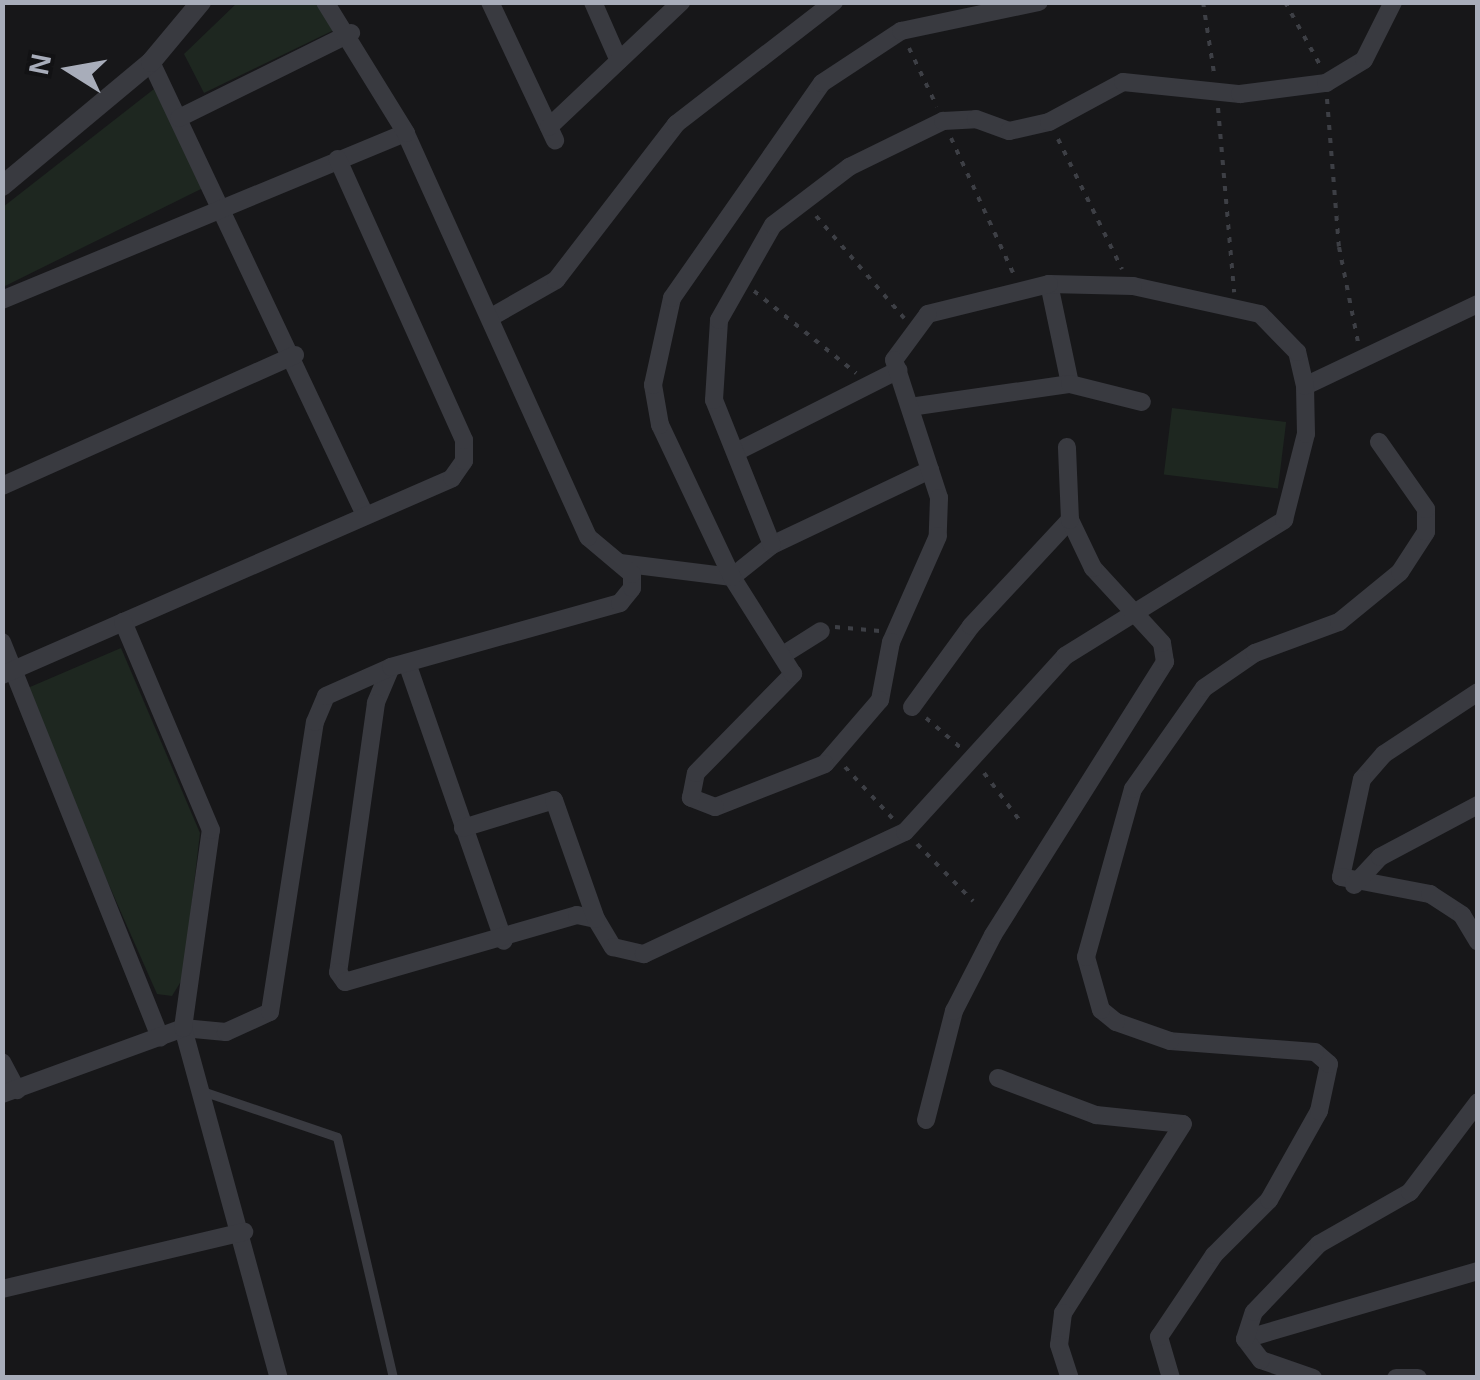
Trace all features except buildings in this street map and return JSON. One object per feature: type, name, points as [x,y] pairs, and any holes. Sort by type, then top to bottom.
[{"type":"street","points":[[2,186],[151,62],[201,2]]},
{"type":"street","points":[[2,1062],[10,1092],[183,1028],[226,1032],[270,1012],[314,722],[326,696],[399,665],[620,603],[632,588],[620,563],[588,537],[493,316],[406,132],[351,33],[325,2]]},
{"type":"street","points":[[490,2],[552,134],[619,61],[681,2]]},
{"type":"street","points":[[593,2],[619,61]]},
{"type":"street","points":[[493,316],[556,280],[676,124],[834,2]]},
{"type":"street","points":[[464,828],[554,800],[596,918],[613,947],[644,954],[905,832],[1064,656],[1284,520],[1306,434],[1305,386],[1296,352],[1260,314],[1133,286],[1048,284],[928,314],[898,344],[898,370],[939,498],[933,564],[895,632],[880,700],[825,764],[703,805],[691,798],[696,773],[786,690],[793,674],[786,653],[732,577],[660,425],[652,386],[672,298],[822,84],[901,31],[1038,2]]},
{"type":"street","points":[[772,545],[714,400],[719,320],[737,278],[773,225],[803,202],[943,121],[976,118],[1009,132],[1049,122],[1123,82],[1216,90],[1326,83],[1364,60],[1394,2]]},
{"type":"street","points":[[179,118],[351,33]]},
{"type":"street","points":[[151,62],[295,355],[365,515]]},
{"type":"street","points":[[2,300],[221,204],[406,132]]},
{"type":"street","points":[[8,672],[452,478],[464,440],[338,159]]},
{"type":"street","points":[[1048,284],[1070,384]]},
{"type":"street","points":[[1305,386],[1361,356],[1478,304]]},
{"type":"street","points":[[2,486],[295,355]]},
{"type":"street","points":[[736,452],[867,382],[898,370]]},
{"type":"street","points":[[910,407],[1070,384],[1142,402]]},
{"type":"street","points":[[1171,1378],[1160,1337],[1214,1255],[1269,1200],[1319,1111],[1329,1064],[1314,1052],[1170,1041],[1116,1022],[1101,1010],[1086,957],[1132,789],[1204,688],[1254,654],[1340,622],[1400,572],[1426,532],[1426,508],[1379,442]]},
{"type":"street","points":[[926,1120],[954,1011],[992,934],[1165,662],[1162,642],[1093,568],[1070,520],[1067,447]]},
{"type":"street","points":[[620,563],[732,577],[772,545],[930,470]]},
{"type":"street","points":[[912,707],[971,626],[1070,520]]},
{"type":"street","points":[[123,622],[211,830],[183,1028],[244,1232],[278,1378]]},
{"type":"street","points":[[786,653],[820,631]]},
{"type":"street","points":[[2,642],[8,672],[160,1038]]},
{"type":"street","points":[[399,665],[464,828],[504,942]]},
{"type":"street","points":[[399,665],[376,703],[338,972],[358,984],[504,942],[577,916],[596,918]]},
{"type":"street","points":[[1478,692],[1384,754],[1362,779],[1342,858],[1341,877],[1354,885],[1430,894],[1462,915],[1478,942]]},
{"type":"street","points":[[1354,885],[1380,857],[1478,805]]},
{"type":"street","points":[[998,1078],[1096,1115],[1183,1124],[1063,1314],[1059,1346],[1070,1378]]},
{"type":"street","points":[[1245,1339],[1254,1312],[1319,1244],[1410,1192],[1478,1102]]},
{"type":"street","points":[[2,1288],[244,1232]]},
{"type":"street","points":[[1245,1339],[1478,1271]]},
{"type":"street","points":[[1245,1339],[1261,1360],[1312,1378]]},
{"type":"street","points":[[1396,1378],[1418,1378]]},
{"type":"lane","points":[[205,1092],[338,1137],[393,1378]]},
{"type":"path","points":[[1202,2],[1216,90],[1235,307]]},
{"type":"path","points":[[1285,2],[1326,83],[1339,246],[1361,356]]},
{"type":"path","points":[[901,31],[1020,288]]},
{"type":"path","points":[[1049,122],[1133,286]]},
{"type":"path","points":[[803,202],[886,290],[912,331]]},
{"type":"path","points":[[737,278],[867,382]]},
{"type":"path","points":[[820,631],[895,632]]},
{"type":"shaded area","points":[[237,3],[316,3],[334,30],[204,93],[184,54]]},
{"type":"shaded area","points":[[154,89],[205,187],[3,287],[3,207]]},
{"type":"shaded area","points":[[1172,408],[1286,422],[1278,489],[1164,475]]},
{"type":"shaded area","points":[[121,648],[200,833],[183,978],[172,996],[157,994],[23,690]]}]
